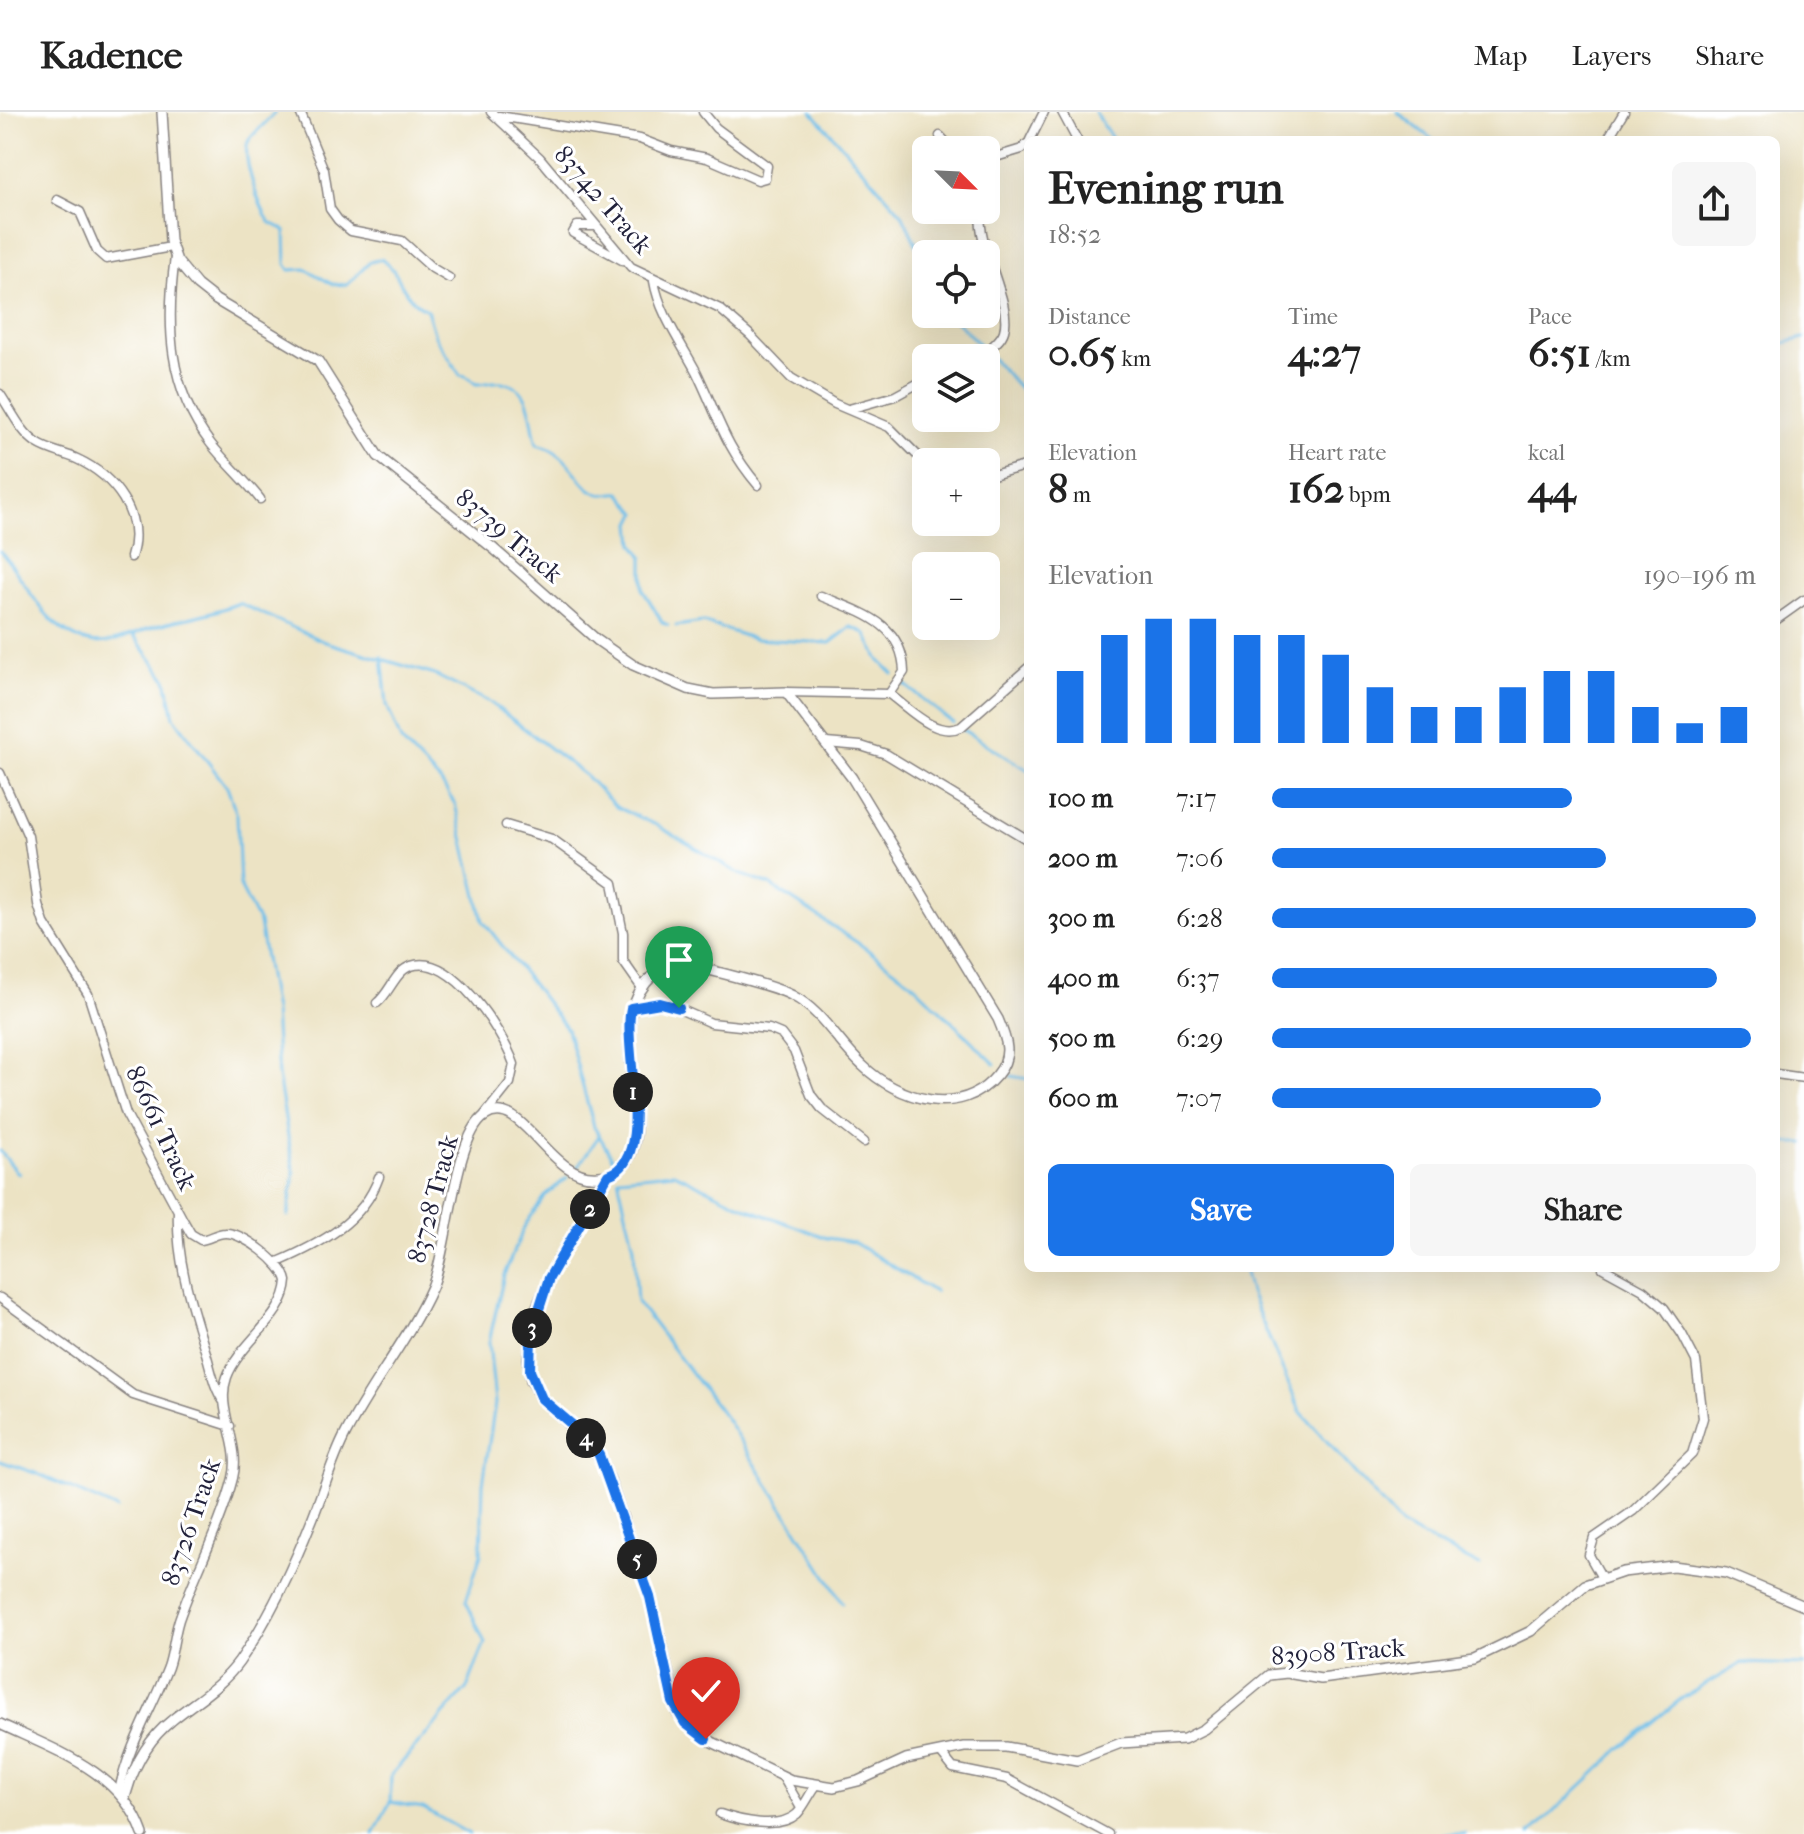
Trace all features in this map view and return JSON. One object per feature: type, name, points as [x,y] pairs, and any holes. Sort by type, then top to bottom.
[{"type":"street","points":[[162,112],[173,252],[172,361],[185,399],[212,445],[260,499]]},
{"type":"street","points":[[300,112],[324,170],[330,209],[342,225],[356,232],[402,241],[432,268],[449,278]]},
{"type":"street","points":[[495,114],[640,139],[671,151],[707,158],[758,180],[765,178],[767,166],[716,128],[703,112]]},
{"type":"street","points":[[1032,136],[1044,112]]},
{"type":"street","points":[[1062,112],[1075,136]]},
{"type":"street","points":[[1610,136],[1624,112]]},
{"type":"street","name":"83742 Track","points":[[495,114],[540,158],[624,261],[654,281],[720,309],[791,378],[897,432],[912,449]]},
{"type":"street","points":[[1000,156],[1024,147]]},
{"type":"street","points":[[57,200],[80,212],[97,251],[106,259],[173,252]]},
{"type":"street","points":[[978,224],[985,250],[995,268],[1005,322],[999,339],[993,344]]},
{"type":"street","points":[[595,226],[577,226],[573,233],[624,261]]},
{"type":"street","name":"83739 Track","points":[[173,252],[197,285],[216,300],[318,361],[378,456],[494,549],[614,653],[653,675],[688,689],[738,695],[786,692],[889,694]]},
{"type":"street","points":[[654,281],[657,296],[700,379],[728,447],[758,485]]},
{"type":"street","points":[[849,409],[895,396],[912,387]]},
{"type":"street","points":[[0,394],[34,442],[79,460],[111,482],[133,521],[136,542],[131,557]]},
{"type":"street","points":[[1000,473],[1024,466]]},
{"type":"street","points":[[821,596],[880,621],[895,638],[904,672],[889,694],[939,730],[951,731],[961,727],[1024,672]]},
{"type":"street","points":[[1780,617],[1804,600]]},
{"type":"street","points":[[608,1175],[624,1165],[634,1131],[628,1038],[631,1008],[642,988],[662,968],[675,963],[783,991],[809,1007],[874,1075],[907,1093],[936,1101],[960,1100],[974,1095],[1001,1070],[1009,1050],[998,1019],[869,806],[786,692]]},
{"type":"street","points":[[826,743],[861,746],[886,754],[1024,838]]},
{"type":"street","name":"86661 Track","points":[[0,773],[28,836],[44,923],[88,994],[126,1114],[178,1210],[196,1238],[205,1240],[230,1233],[278,1262]]},
{"type":"street","points":[[506,825],[552,839],[613,883],[623,933],[623,961],[642,988]]},
{"type":"street","points":[[377,1003],[399,974],[414,965],[434,969],[466,988],[498,1031],[514,1064],[513,1078],[483,1117]]},
{"type":"street","points":[[631,1008],[668,1004],[711,1023],[769,1029],[781,1034],[794,1051],[811,1095],[822,1109],[864,1142]]},
{"type":"street","points":[[1780,1075],[1804,1078]]},
{"type":"street","name":"83728 Track","points":[[122,1794],[138,1761],[159,1732],[212,1692],[250,1645],[303,1541],[346,1434],[433,1285],[455,1180],[474,1130],[483,1117],[497,1113],[518,1120],[570,1173],[591,1178],[608,1175]]},
{"type":"street","name":"83908 Track","points":[[608,1175],[558,1260],[536,1309],[528,1359],[531,1380],[542,1399],[593,1446],[609,1478],[657,1621],[678,1714],[696,1733],[783,1777],[815,1787],[848,1785],[906,1759],[964,1747],[993,1746],[1077,1760],[1129,1742],[1184,1739],[1204,1729],[1269,1675],[1287,1673],[1321,1679],[1475,1658],[1531,1631],[1585,1585],[1652,1567],[1701,1569],[1753,1582],[1804,1606]]},
{"type":"street","points":[[230,1426],[224,1387],[234,1362],[275,1311],[287,1289],[286,1272],[278,1262],[349,1222],[368,1203],[379,1177]]},
{"type":"street","points":[[178,1210],[179,1249],[185,1284],[213,1379],[226,1404]]},
{"type":"street","points":[[1602,1578],[1589,1555],[1594,1538],[1633,1511],[1692,1454],[1703,1418],[1696,1361],[1682,1334],[1664,1308],[1643,1290],[1610,1272]]},
{"type":"street","name":"83726 Track","points":[[0,1298],[133,1395],[230,1426],[236,1445],[233,1479],[179,1620],[167,1668],[134,1736],[122,1794]]},
{"type":"street","points":[[0,1724],[84,1767],[122,1794],[143,1834]]},
{"type":"street","points":[[941,1753],[953,1768],[1007,1779],[1108,1834]]},
{"type":"street","points":[[783,1777],[801,1808]]},
{"type":"street","points":[[720,1814],[743,1821],[776,1821],[793,1817],[815,1787]]},
{"type":"waterway","points":[[275,112],[249,140],[247,157],[252,182],[266,216],[285,231],[286,264],[290,270],[306,269],[332,284],[347,285],[370,262],[382,259],[389,265],[411,298],[427,310],[435,336],[460,375],[476,384],[502,382],[513,385],[529,406],[537,444],[559,455],[593,491],[601,494],[620,493],[637,513],[632,523],[634,544],[643,557],[643,590],[662,622],[668,625]]},
{"type":"waterway","points":[[812,112],[902,214],[914,240]]},
{"type":"waterway","points":[[1095,112],[1110,136]]},
{"type":"waterway","points":[[1397,112],[1428,136]]},
{"type":"waterway","points":[[963,328],[979,344]]},
{"type":"waterway","points":[[1780,344],[1804,338]]},
{"type":"waterway","points":[[1000,367],[1024,393]]},
{"type":"waterway","points":[[0,551],[49,617],[72,636],[86,641],[99,643],[125,638],[152,627],[239,603],[325,642],[435,675],[491,703],[586,776],[616,807],[656,825],[740,874],[770,885],[861,945],[910,981],[995,1064]]},
{"type":"waterway","points":[[676,626],[703,622],[754,639],[830,643],[851,627],[865,633],[879,660],[893,674]]},
{"type":"waterway","points":[[134,636],[166,679],[174,717],[227,787],[237,815],[240,886],[259,923],[274,1011],[278,1076],[294,1172],[288,1216]]},
{"type":"waterway","points":[[382,657],[387,705],[401,741],[440,781],[455,804],[483,921],[567,1029],[594,1127],[614,1161]]},
{"type":"waterway","points":[[904,684],[953,723]]},
{"type":"waterway","points":[[963,730],[1024,768]]},
{"type":"waterway","points":[[1011,1076],[1024,1078]]},
{"type":"waterway","points":[[576,1169],[599,1136]]},
{"type":"waterway","points":[[1780,1143],[1804,1143]]},
{"type":"waterway","points":[[0,1151],[19,1174]]},
{"type":"waterway","points":[[843,1603],[728,1421],[637,1302],[634,1247],[618,1178],[674,1173],[751,1210],[827,1238],[853,1242],[935,1292]]},
{"type":"waterway","points":[[374,1834],[390,1802],[391,1775],[467,1688],[485,1643],[466,1601],[481,1554],[483,1484],[495,1403],[489,1342],[504,1275],[525,1225],[546,1195],[568,1177]]},
{"type":"waterway","points":[[1245,1272],[1250,1293],[1300,1411],[1403,1527],[1480,1566]]},
{"type":"waterway","points":[[0,1461],[117,1509]]},
{"type":"waterway","points":[[1530,1834],[1622,1747],[1681,1699],[1742,1663],[1804,1665]]},
{"type":"waterway","points":[[390,1802],[423,1808],[469,1834]]},
{"type":"waterway","points":[[1442,1834],[1465,1834]]},
{"type":"route","points":[[679,1008],[660,1003],[631,1008],[628,1038],[635,1111],[629,1157],[619,1170],[608,1175],[549,1278],[536,1309],[528,1359],[536,1391],[584,1435],[599,1455],[650,1597],[673,1702],[685,1723],[706,1739]]}]
